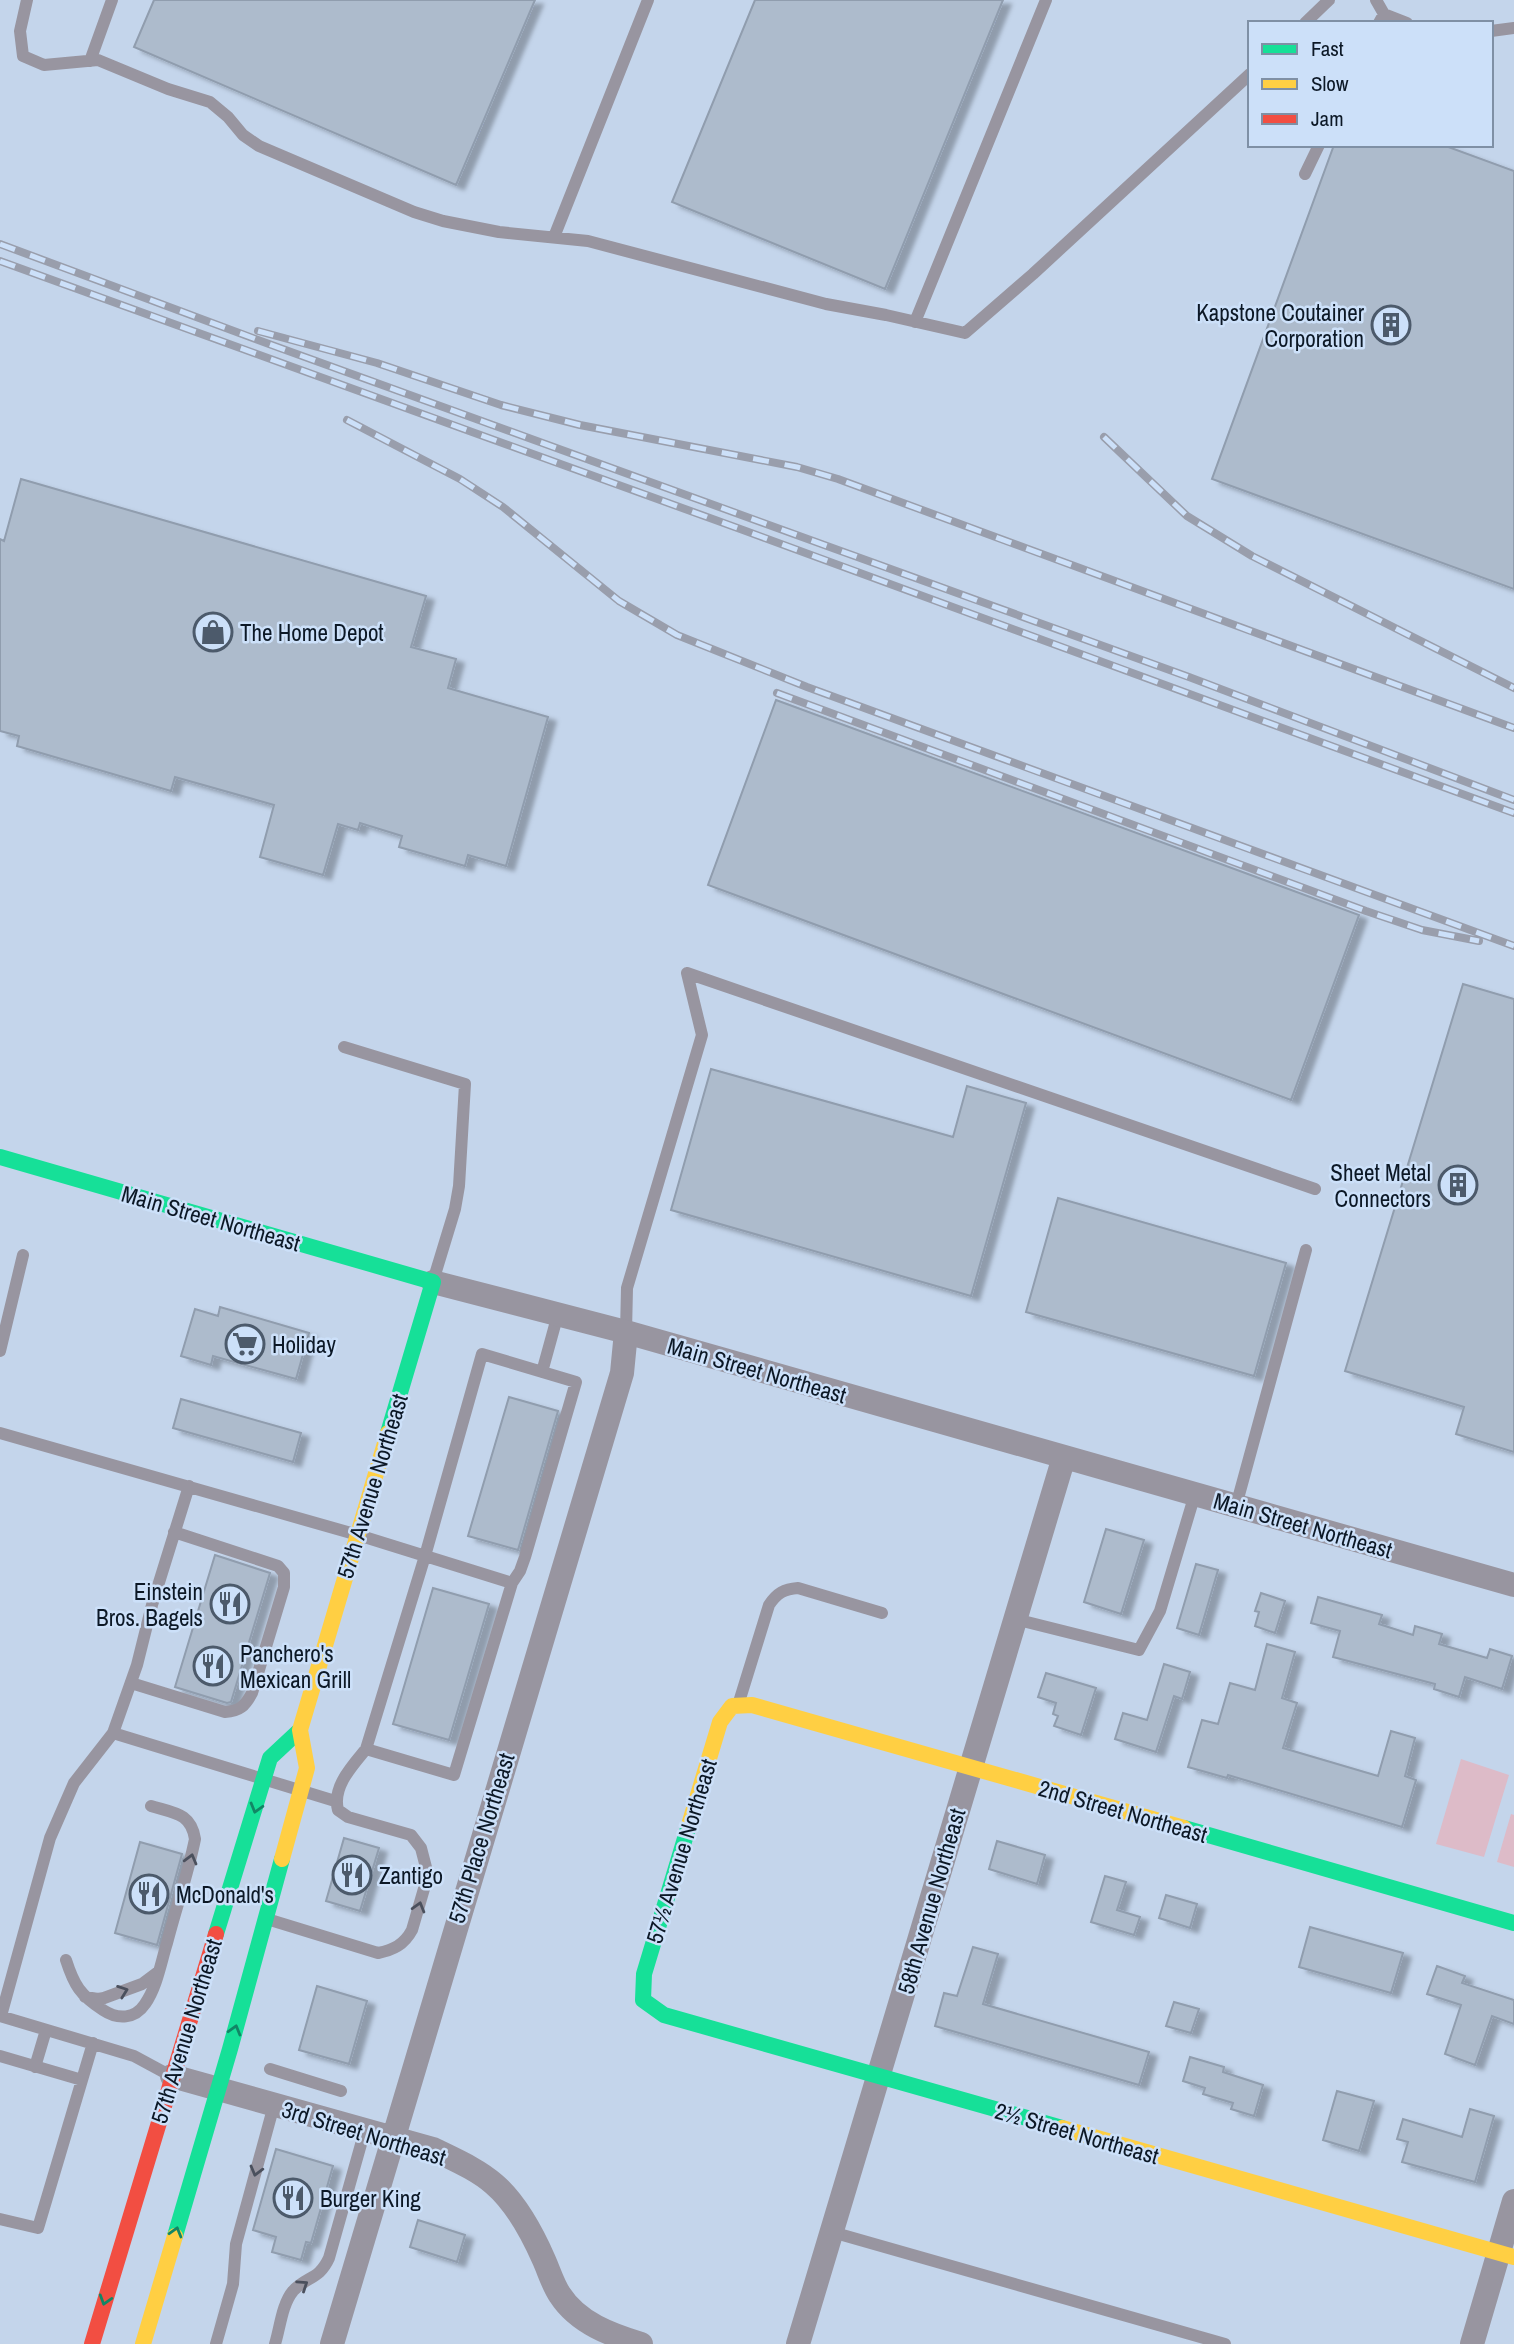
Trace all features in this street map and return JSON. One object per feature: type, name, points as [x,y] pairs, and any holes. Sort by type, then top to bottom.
[{"type":"street","name":"Main Street Northeast","points":[[0,1157],[433,1282],[626,1332],[1514,1585]]},
{"type":"street","name":"57th Avenue Northeast","points":[[142,2344],[218,2090],[307,1768],[300,1730],[433,1282]]},
{"type":"street","name":"57th Place Northeast","points":[[332,2344],[622,1373],[626,1332]]},
{"type":"street","name":"58th Avenue Northeast","points":[[798,2344],[1064,1457]]},
{"type":"street","name":"2nd Street Northeast","points":[[735,1706],[752,1705],[1514,1923]]},
{"type":"street","name":"57½ Avenue Northeast","points":[[643,2000],[644,1975],[720,1722],[735,1706]]},
{"type":"street","name":"57th Avenue Northeast","points":[[92,2344],[270,1758],[300,1730]]},
{"type":"street","name":"2½ Street Northeast","points":[[643,2000],[664,2015],[1506,2255]]},
{"type":"street","name":"3rd Street Northeast","points":[[172,2076],[433,2149],[494,2184],[518,2213],[560,2295],[582,2318],[607,2333],[641,2344]]},
{"type":"street","points":[[1472,2344],[1506,2255],[1514,2201]]},
{"type":"lane","points":[[27,0],[20,32],[23,56],[44,65],[98,60],[168,89],[210,102],[228,117],[243,135],[259,146],[414,212],[443,221],[499,232],[588,241],[826,304],[965,333],[1248,76]]},
{"type":"lane","points":[[90,61],[112,0]]},
{"type":"lane","points":[[554,237],[648,0]]},
{"type":"lane","points":[[915,322],[1046,0]]},
{"type":"lane","points":[[1308,21],[1329,0]]},
{"type":"lane","points":[[1376,0],[1382,18]]},
{"type":"lane","points":[[1493,31],[1514,28]]},
{"type":"lane","points":[[1305,174],[1318,147]]},
{"type":"lane","points":[[626,1332],[627,1288],[702,1035],[687,972],[1315,1189]]},
{"type":"lane","points":[[344,1047],[465,1084],[459,1186],[455,1209],[433,1282]]},
{"type":"lane","points":[[1236,1506],[1306,1250]]},
{"type":"lane","points":[[0,1351],[23,1255]]},
{"type":"lane","points":[[542,1372],[558,1314]]},
{"type":"lane","points":[[266,1919],[378,1953],[400,1946],[412,1930],[428,1875],[421,1848],[411,1835],[348,1816],[338,1810],[335,1801],[346,1773],[366,1749],[425,1556],[482,1354],[576,1382],[523,1564],[512,1583],[454,1776],[366,1749]]},
{"type":"lane","points":[[0,1433],[358,1535],[512,1583]]},
{"type":"lane","points":[[172,2076],[134,2056],[1,2016],[50,1838],[74,1783],[113,1733],[131,1683],[189,1486]]},
{"type":"lane","points":[[1015,1619],[1139,1650],[1160,1612],[1195,1494]]},
{"type":"lane","points":[[131,1683],[225,1712],[236,1711],[246,1704],[252,1693],[284,1587],[284,1573],[278,1566],[174,1532]]},
{"type":"lane","points":[[735,1706],[769,1605],[776,1595],[786,1589],[798,1588],[882,1613]]},
{"type":"lane","points":[[113,1733],[335,1801]]},
{"type":"lane","points":[[66,1960],[75,1986],[109,2014],[126,2017],[145,2005],[158,1972],[195,1839],[191,1823],[181,1815],[151,1806]]},
{"type":"lane","points":[[84,1996],[92,1999],[104,1998],[142,1984],[158,1972]]},
{"type":"lane","points":[[35,2067],[46,2030]]},
{"type":"lane","points":[[0,2219],[38,2228],[93,2043]]},
{"type":"lane","points":[[0,2056],[82,2080]]},
{"type":"lane","points":[[270,2069],[341,2091]]},
{"type":"lane","points":[[216,2344],[233,2284],[236,2244],[274,2105]]},
{"type":"lane","points":[[275,2344],[294,2290],[323,2271],[330,2258],[365,2130]]},
{"type":"lane","points":[[832,2232],[1224,2344]]},
{"type":"shaded area","points":[[1461,1759],[1509,1775],[1484,1857],[1436,1844]]},
{"type":"shaded area","points":[[1511,1814],[1514,1815],[1514,1867],[1497,1862]]},
{"type":"building","points":[[154,0],[535,0],[456,185],[134,47]]},
{"type":"building","points":[[755,0],[1003,0],[885,289],[672,202]]},
{"type":"building","name":"Kapstone Coutainer Corporation","points":[[1333,147],[1448,147],[1514,171],[1514,589],[1212,479]]},
{"type":"building","name":"The Home Depot","points":[[21,479],[426,596],[411,647],[456,659],[448,688],[548,717],[506,866],[468,855],[465,866],[399,847],[402,836],[360,823],[358,830],[338,824],[323,875],[260,857],[274,805],[175,777],[171,791],[17,746],[19,736],[0,731],[0,539],[4,541]]},
{"type":"building","points":[[776,700],[1359,915],[1291,1100],[708,885]]},
{"type":"building","name":"Sheet Metal Connectors","points":[[1463,984],[1514,999],[1514,1452],[1456,1434],[1464,1407],[1345,1371]]},
{"type":"building","points":[[711,1069],[953,1137],[967,1086],[1026,1103],[971,1296],[671,1210]]},
{"type":"building","points":[[1058,1198],[1286,1263],[1254,1376],[1026,1312]]},
{"type":"building","name":"Holiday","points":[[220,1307],[309,1333],[296,1379],[213,1356],[211,1365],[181,1356],[195,1309],[218,1316]]},
{"type":"building","points":[[509,1397],[558,1411],[518,1550],[468,1536]]},
{"type":"building","points":[[181,1399],[301,1433],[293,1462],[173,1428]]},
{"type":"building","points":[[1106,1529],[1144,1540],[1121,1614],[1084,1602]]},
{"type":"building","points":[[215,1555],[270,1573],[231,1702],[227,1703],[175,1687]]},
{"type":"building","points":[[1196,1564],[1218,1570],[1199,1635],[1177,1628]]},
{"type":"building","points":[[433,1588],[489,1604],[449,1740],[393,1724]]},
{"type":"building","points":[[1261,1593],[1285,1601],[1275,1633],[1255,1626],[1259,1612],[1255,1611]]},
{"type":"building","points":[[1318,1597],[1382,1615],[1379,1624],[1413,1635],[1415,1626],[1442,1634],[1439,1644],[1487,1658],[1490,1649],[1512,1656],[1502,1689],[1465,1677],[1459,1697],[1434,1689],[1435,1684],[1333,1657],[1340,1631],[1311,1623]]},
{"type":"building","points":[[1267,1644],[1295,1652],[1282,1698],[1297,1703],[1283,1748],[1378,1776],[1391,1731],[1415,1738],[1405,1776],[1416,1780],[1402,1827],[1228,1775],[1227,1778],[1188,1767],[1202,1720],[1218,1724],[1230,1683],[1255,1690]]},
{"type":"building","points":[[1164,1664],[1190,1672],[1182,1699],[1174,1696],[1156,1752],[1115,1739],[1123,1713],[1147,1720]]},
{"type":"building","points":[[1046,1673],[1096,1688],[1081,1735],[1054,1726],[1058,1716],[1053,1714],[1056,1703],[1038,1697]]},
{"type":"building","name":"Zantigo","points":[[344,1838],[379,1848],[360,1911],[326,1901]]},
{"type":"building","points":[[997,1841],[1045,1855],[1037,1884],[989,1869]]},
{"type":"building","name":"McDonald's","points":[[140,1842],[182,1854],[157,1945],[115,1933]]},
{"type":"building","points":[[1105,1876],[1126,1882],[1117,1910],[1140,1917],[1134,1935],[1091,1922]]},
{"type":"building","points":[[1166,1895],[1197,1904],[1190,1928],[1159,1918]]},
{"type":"building","points":[[1310,1927],[1403,1953],[1391,1993],[1299,1967]]},
{"type":"building","points":[[973,1947],[998,1954],[983,2004],[1149,2052],[1139,2085],[935,2026],[944,1993],[957,1996]]},
{"type":"building","points":[[1437,1966],[1465,1976],[1462,1983],[1514,2000],[1514,2024],[1492,2016],[1475,2065],[1445,2054],[1461,2005],[1427,1994]]},
{"type":"building","points":[[317,1986],[367,2001],[349,2064],[299,2050]]},
{"type":"building","points":[[1174,2002],[1199,2009],[1191,2033],[1166,2026]]},
{"type":"building","points":[[1190,2057],[1224,2067],[1223,2072],[1263,2085],[1254,2116],[1231,2109],[1233,2103],[1203,2094],[1205,2088],[1183,2081]]},
{"type":"building","points":[[1337,2091],[1374,2101],[1359,2151],[1323,2140]]},
{"type":"building","points":[[1470,2109],[1494,2116],[1475,2182],[1402,2162],[1408,2142],[1397,2139],[1403,2119],[1462,2137]]},
{"type":"building","name":"Burger King","points":[[276,2149],[333,2166],[311,2243],[306,2242],[301,2260],[272,2252],[276,2237],[253,2230]]},
{"type":"building","points":[[418,2220],[465,2235],[457,2262],[410,2247]]},
{"type":"railway","points":[[0,244],[1189,677],[1514,800]]},
{"type":"railway","points":[[0,261],[1514,813]]},
{"type":"railway","points":[[258,331],[377,363],[501,405],[580,425],[797,467],[838,479],[1514,728]]},
{"type":"railway","points":[[347,420],[460,479],[503,507],[619,601],[677,635],[807,687],[1514,946]]},
{"type":"railway","points":[[1104,437],[1187,516],[1252,556],[1514,688]]},
{"type":"railway","points":[[777,693],[1366,911],[1422,930],[1479,941]]},
{"type":"traffic: fast","points":[[0,1157],[433,1282],[388,1433]]},
{"type":"traffic: fast","points":[[216,1934],[270,1758],[300,1730]]},
{"type":"traffic: fast","points":[[689,1825],[644,1974],[643,2000],[664,2015],[1062,2128]]},
{"type":"traffic: fast","points":[[1184,1828],[1514,1923]]},
{"type":"traffic: fast","points":[[175,2236],[282,1859]]},
{"type":"traffic: slow","points":[[282,1859],[307,1768],[300,1730],[388,1433]]},
{"type":"traffic: slow","points":[[689,1825],[720,1722],[732,1706],[752,1705],[1184,1828]]},
{"type":"traffic: slow","points":[[1062,2128],[1514,2257]]},
{"type":"traffic: slow","points":[[143,2344],[175,2236]]},
{"type":"traffic: jam","points":[[92,2344],[216,1934]]},
{"type":"place","name":"Kapstone Coutainer Corporation","points":[[1391,325]]},
{"type":"place","name":"The Home Depot","points":[[213,632]]},
{"type":"place","name":"Sheet Metal Connectors","points":[[1458,1185]]},
{"type":"place","name":"Holiday","points":[[245,1344]]},
{"type":"place","name":"Einstein Bros. Bagels","points":[[230,1604]]},
{"type":"place","name":"Panchero's Mexican Grill","points":[[213,1666]]},
{"type":"place","name":"Zantigo","points":[[352,1875]]},
{"type":"place","name":"McDonald's","points":[[149,1894]]},
{"type":"place","name":"Burger King","points":[[293,2198]]}]
